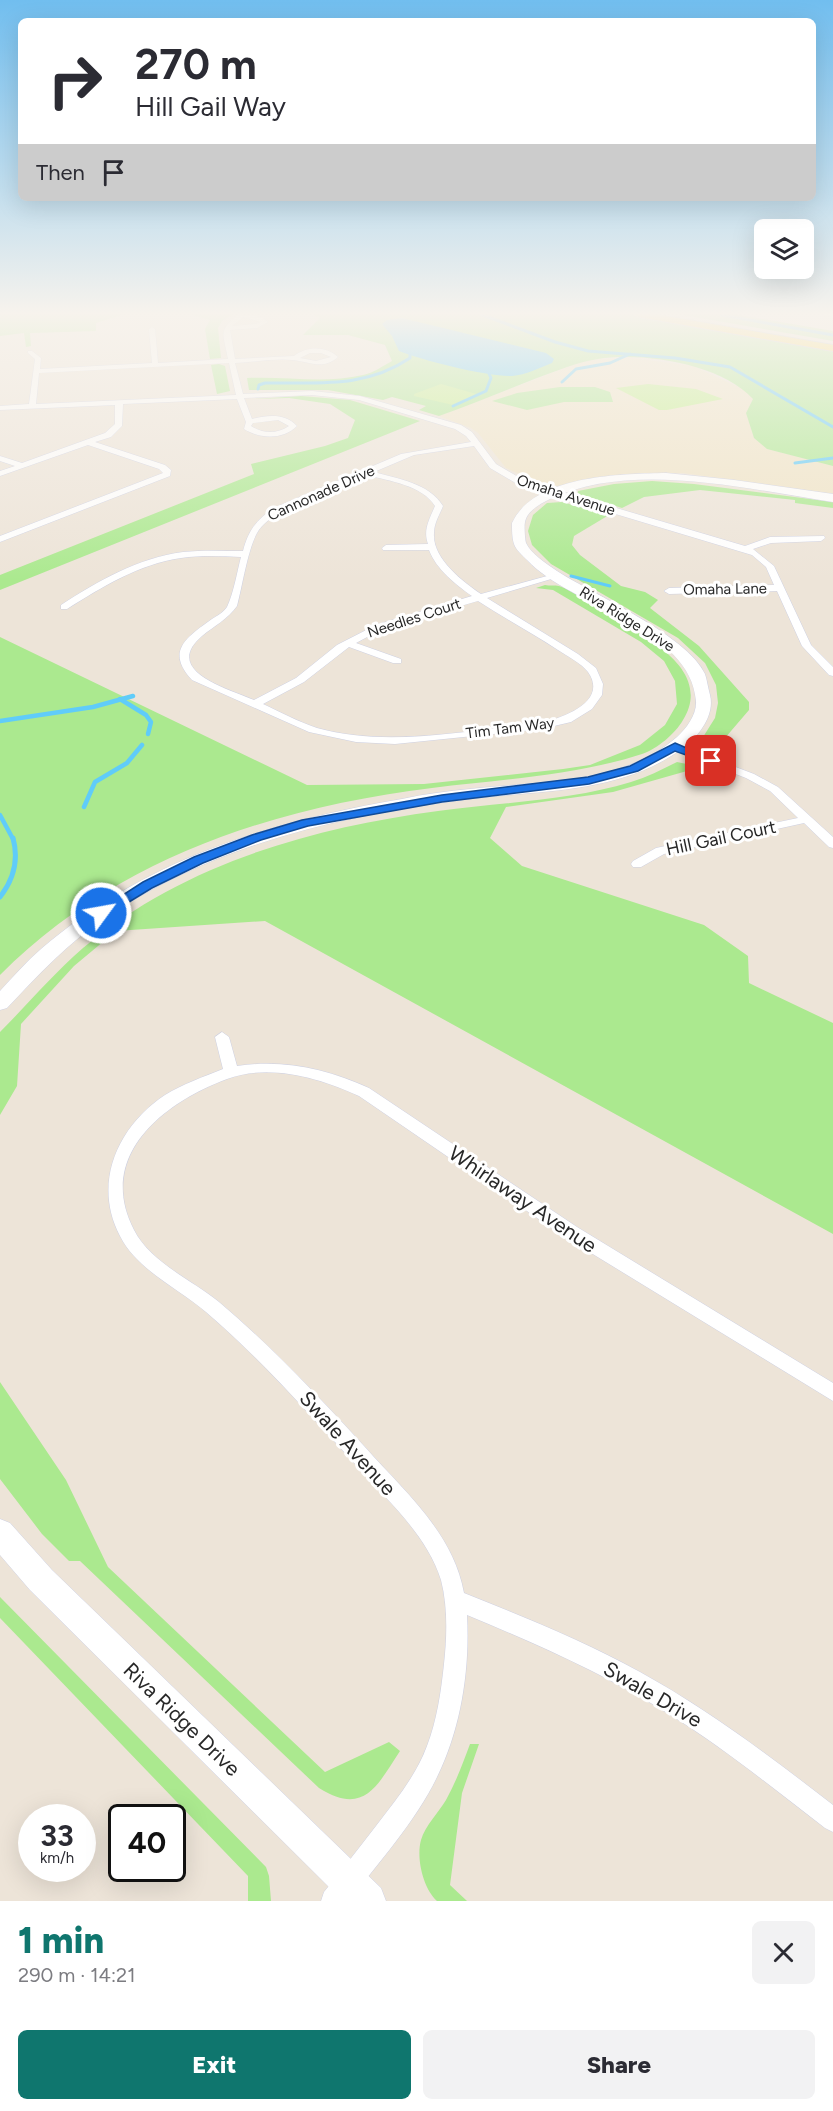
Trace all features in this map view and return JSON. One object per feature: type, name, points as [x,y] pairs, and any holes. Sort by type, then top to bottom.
[{"type":"street","name":"Omaha Avenue","points":[[0,408],[104,403]]},
{"type":"street","points":[[0,474],[103,438],[118,424],[119,403]]},
{"type":"street","points":[[243,403],[250,422],[248,429],[261,433],[281,432],[293,426],[290,422],[276,418],[250,422]]},
{"type":"street","name":"Omaha Avenue","points":[[375,403],[458,427],[467,432],[490,463],[505,474],[554,494],[746,549],[770,566],[807,646],[833,673]]},
{"type":"street","points":[[0,539],[154,481],[167,474],[167,470],[162,467],[90,443]]},
{"type":"street","name":"Cannonade Drive","points":[[183,663],[183,654],[188,644],[228,612],[232,606],[254,531],[266,516],[421,450],[476,443]]},
{"type":"street","points":[[0,458],[22,466]]},
{"type":"street","points":[[367,472],[419,488],[435,497],[439,506],[429,529],[431,547],[386,548]]},
{"type":"street","name":"Riva Ridge Drive","points":[[0,1003],[38,963],[91,920],[148,885],[218,852],[281,830],[357,812],[442,798],[602,778],[643,765],[675,747],[692,730],[702,712],[704,690],[694,667],[677,648],[661,637],[555,575],[527,555],[519,543],[516,531],[519,520],[528,509],[554,494],[600,481],[653,478],[694,480],[833,498]]},
{"type":"street","points":[[746,549],[770,540],[821,538]]},
{"type":"street","name":"Tim Tam Way","points":[[183,663],[196,678],[305,727],[327,734],[386,741],[541,726],[567,720],[588,707],[597,694],[598,687],[592,670],[451,575],[431,547]]},
{"type":"street","points":[[64,607],[108,581],[161,559],[191,554],[246,554]]},
{"type":"street","name":"Needles Court","points":[[254,704],[307,675],[347,643],[388,624],[555,575]]},
{"type":"street","name":"Omaha Lane","points":[[669,591],[781,588]]},
{"type":"street","points":[[347,643],[398,661]]},
{"type":"street","points":[[675,747],[769,786],[780,793],[833,844]]},
{"type":"street","name":"Hill Gail Court","points":[[637,864],[660,851],[808,819]]},
{"type":"street","points":[[222,1037],[231,1072]]},
{"type":"street","name":"Whirlaway Avenue","points":[[231,1072],[264,1068],[305,1071],[329,1077],[364,1092],[580,1238],[833,1393]]},
{"type":"street","name":"Swale Avenue","points":[[231,1072],[178,1094],[156,1110],[135,1132],[121,1157],[114,1178],[115,1200],[123,1226],[130,1239],[150,1258],[203,1299],[265,1354],[412,1513],[442,1556],[455,1600],[456,1654],[453,1683],[442,1738],[434,1758],[408,1803],[350,1895]]},
{"type":"street","name":"Riva Ridge Drive","points":[[0,1533],[41,1580],[350,1895]]},
{"type":"street","name":"Swale Drive","points":[[455,1600],[569,1649],[653,1690],[753,1757],[833,1820]]},
{"type":"shaded area","points":[[474,403],[751,403],[746,413],[754,438],[767,449],[833,466],[833,494],[683,473],[625,474],[558,486],[542,484],[506,468],[478,433],[471,428],[439,416]]},
{"type":"green space","points":[[321,403],[359,403],[420,421],[0,590],[0,575],[254,474],[251,464],[348,438],[355,420],[330,404]]},
{"type":"green space","points":[[414,403],[473,403],[439,416],[419,410],[426,406]]},
{"type":"green space","points":[[499,403],[561,403],[527,410]]},
{"type":"green space","points":[[645,403],[704,403],[667,410],[659,410]]},
{"type":"green space","points":[[751,403],[833,403],[833,466],[767,449],[754,438],[746,413]]},
{"type":"green space","points":[[652,481],[694,484],[833,502],[833,508],[795,503],[795,500],[700,490],[644,497],[622,508],[578,494],[578,491],[614,484]]},
{"type":"green space","points":[[562,502],[609,515],[574,536],[572,545],[580,555],[621,586],[645,592],[658,600],[650,608],[699,646],[749,702],[749,710],[713,752],[698,745],[715,718],[718,703],[716,685],[705,663],[678,638],[551,564],[532,545],[528,531],[533,515],[547,503]]},
{"type":"green space","points":[[545,585],[559,586],[570,591],[636,631],[669,655],[682,669],[689,684],[690,701],[680,725],[659,745],[642,754],[590,767],[538,776],[372,797],[313,809],[256,825],[200,845],[146,870],[94,899],[46,934],[0,975],[0,637],[307,785],[424,784],[590,765],[640,745],[665,725],[677,704],[675,681],[664,661],[641,642],[553,590],[536,588]]},
{"type":"green space","points":[[677,762],[701,767],[613,792],[506,807],[490,838],[522,866],[704,925],[748,956],[749,983],[833,1023],[833,1234],[265,921],[116,931],[74,966],[21,1024],[17,1086],[0,1115],[0,1032],[83,948],[122,919],[163,894],[206,872],[250,854],[296,840],[390,818],[584,793],[637,780]]},
{"type":"green space","points":[[0,1382],[66,1480],[108,1567],[325,1772],[389,1742],[400,1751],[377,1785],[359,1798],[348,1799],[335,1796],[319,1788],[80,1561],[69,1561],[42,1534],[0,1479]]},
{"type":"green space","points":[[0,1597],[266,1867],[271,1901],[248,1901],[248,1876],[186,1812],[186,1804],[179,1804],[0,1618]]},
{"type":"green space","points":[[470,1744],[479,1744],[462,1793],[450,1885],[467,1901],[437,1901],[424,1881],[419,1855],[421,1840],[450,1793]]},
{"type":"waterway","points":[[453,406],[460,403]]},
{"type":"waterway","points":[[791,403],[833,427]]},
{"type":"waterway","points":[[795,463],[833,458]]},
{"type":"waterway","points":[[571,576],[610,586]]},
{"type":"waterway","points":[[121,699],[133,696]]},
{"type":"waterway","points":[[0,721],[93,707],[121,699]]},
{"type":"waterway","points":[[121,699],[146,715],[151,722],[148,734]]},
{"type":"waterway","points":[[84,807],[95,782],[127,763],[142,745]]},
{"type":"waterway","points":[[0,815],[13,839]]},
{"type":"waterway","points":[[0,897],[14,869],[13,838]]},
{"type":"route","points":[[101,913],[148,885],[198,860],[256,838],[306,823],[345,814],[442,798],[589,781],[634,768],[675,747],[711,761]]}]
